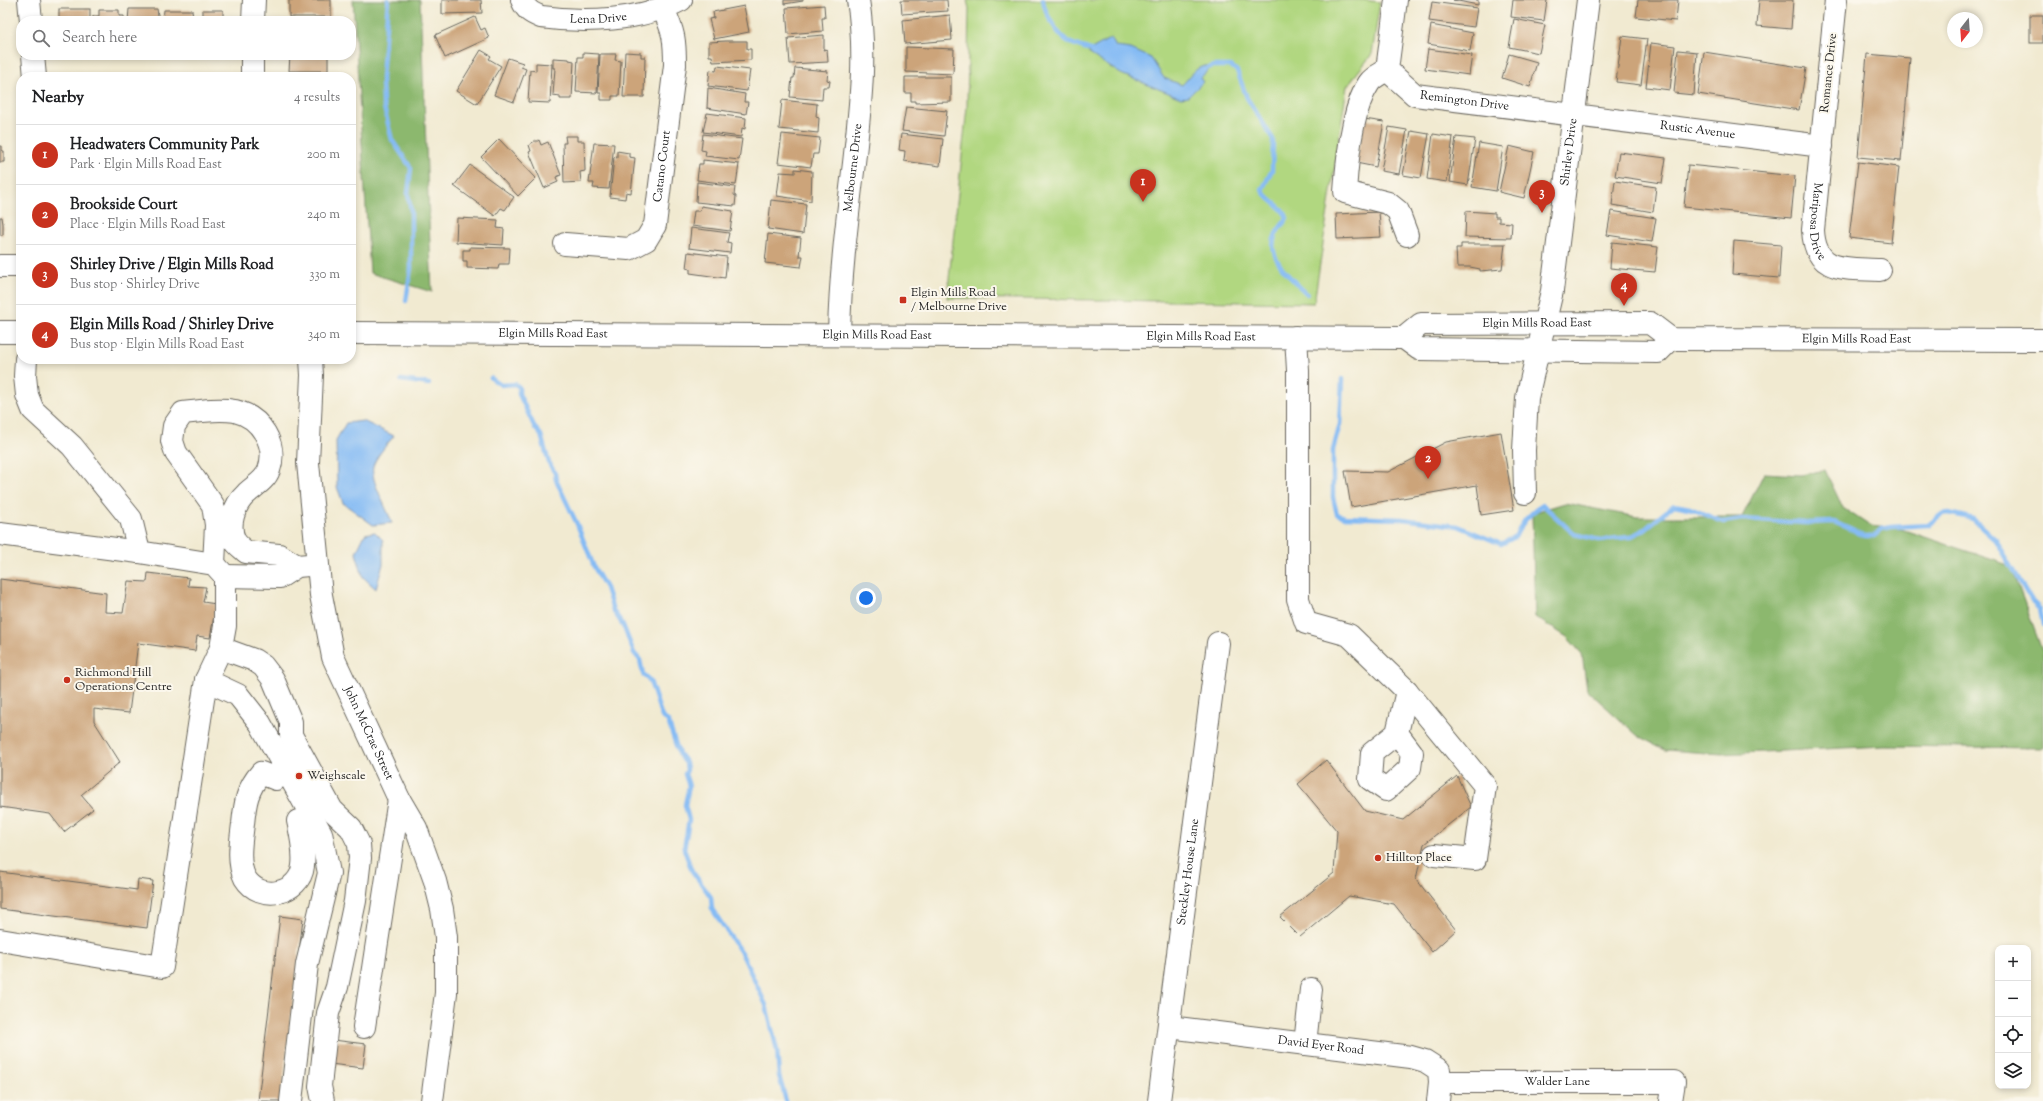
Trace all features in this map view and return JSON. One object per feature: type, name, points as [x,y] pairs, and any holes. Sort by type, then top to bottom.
[{"type":"street","points":[[29,0],[31,16]]},
{"type":"street","points":[[253,16],[254,0]]},
{"type":"street","name":"Lena Drive","points":[[522,0],[525,7],[532,14],[552,19],[630,17],[672,5]]},
{"type":"street","name":"Melbourne Drive","points":[[838,336],[844,246],[863,72],[861,20],[858,0]]},
{"type":"street","points":[[1396,0],[1387,70],[1370,81],[1359,102],[1347,163],[1345,192],[1388,203],[1398,210],[1407,235]]},
{"type":"street","name":"Shirley Drive","points":[[1525,493],[1524,450],[1527,398],[1532,370],[1539,350],[1552,291],[1588,0]]},
{"type":"street","name":"Romance Drive","points":[[1822,146],[1836,0]]},
{"type":"street","name":"Catano Court","points":[[565,244],[629,249],[646,240],[655,224],[675,65],[672,5]]},
{"type":"street","points":[[33,60],[35,72]]},
{"type":"street","points":[[252,60],[252,72]]},
{"type":"street","name":"Remington Drive","points":[[1387,70],[1415,95],[1574,116]]},
{"type":"street","name":"Rustic Avenue","points":[[1574,116],[1822,146]]},
{"type":"street","name":"Mariposa Drive","points":[[1822,146],[1813,230],[1814,245],[1820,257],[1838,267],[1880,270]]},
{"type":"street","points":[[0,266],[16,266]]},
{"type":"street","name":"Elgin Mills Road East","points":[[356,333],[1404,338],[1421,324],[1650,323],[1671,339],[2043,340]]},
{"type":"street","points":[[0,332],[16,332]]},
{"type":"street","points":[[1296,337],[1298,370],[1298,599],[1306,622],[1349,635],[1407,691],[1485,786],[1475,860],[1434,855]]},
{"type":"street","points":[[1404,338],[1419,349],[1658,352],[1671,339]]},
{"type":"street","points":[[25,364],[24,376],[27,395],[33,410],[72,446],[131,518],[139,552]]},
{"type":"street","name":"John McCrae Street","points":[[311,364],[307,565],[333,657],[399,799],[416,828],[426,854],[442,909],[446,937],[446,993],[432,1101]]},
{"type":"street","points":[[0,940],[162,967],[206,680],[221,648],[225,626],[213,504],[176,453],[172,441],[174,426],[183,413],[202,410],[235,411],[254,420],[268,437],[271,451],[269,470],[260,484],[245,494],[236,506],[231,526],[236,542],[246,552],[279,555],[307,565]]},
{"type":"street","points":[[0,534],[139,552],[220,570],[280,577],[307,565]]},
{"type":"street","name":"Steckley House Lane","points":[[1159,1101],[1218,643]]},
{"type":"street","points":[[221,648],[254,660],[263,666],[273,679],[291,722],[302,730],[342,804],[359,844],[360,858],[355,901],[337,987],[328,1013],[320,1086],[323,1101]]},
{"type":"street","points":[[206,680],[238,695],[260,723],[321,833],[329,873],[307,964],[291,1101]]},
{"type":"street","points":[[1396,732],[1407,691]]},
{"type":"street","points":[[249,710],[247,726],[298,820],[303,848],[303,867],[300,877],[293,886],[284,891],[273,893],[262,892],[253,887],[246,879],[242,869],[240,842],[244,809],[251,784],[261,773],[276,780]]},
{"type":"street","points":[[364,1027],[399,799]]},
{"type":"street","points":[[298,820],[321,833]]},
{"type":"street","points":[[1305,1044],[1311,989]]},
{"type":"street","name":"David Eyer Road","points":[[1169,1026],[1411,1057],[1425,1061],[1439,1070],[1439,1092]]},
{"type":"street","name":"Walder Lane","points":[[1439,1092],[1672,1092]]},
{"type":"green space","points":[[353,0],[420,0],[432,292],[370,273],[356,48],[356,16],[354,16]]},
{"type":"green space","points":[[967,0],[1363,0],[1380,2],[1372,54],[1347,86],[1314,303],[947,298],[967,107],[969,9]]},
{"type":"green space","points":[[1825,470],[1843,508],[1870,526],[1901,529],[2011,566],[2043,653],[2043,748],[1884,746],[1722,754],[1665,750],[1638,736],[1587,690],[1582,654],[1567,637],[1535,617],[1532,513],[1565,503],[1637,517],[1742,517],[1764,473],[1801,475]]},
{"type":"water","points":[[1111,38],[1116,47],[1131,49],[1151,58],[1164,78],[1182,85],[1199,68],[1213,66],[1200,78],[1203,82],[1188,97],[1181,98],[1121,74],[1091,55],[1088,51]]},
{"type":"water","points":[[363,421],[394,436],[382,451],[373,467],[376,486],[392,523],[373,525],[343,503],[337,487],[336,440],[346,423]]},
{"type":"water","points":[[375,532],[383,540],[383,564],[376,589],[363,577],[356,553],[365,534]]},
{"type":"building","points":[[289,0],[331,0],[331,16],[289,16]]},
{"type":"building","points":[[442,0],[481,0],[482,13],[442,14]]},
{"type":"building","points":[[784,0],[803,0],[803,1],[784,4]]},
{"type":"building","points":[[901,0],[947,0],[948,11],[902,14]]},
{"type":"building","points":[[1453,0],[1478,0],[1478,5]]},
{"type":"building","points":[[1513,0],[1547,0],[1544,21],[1511,17]]},
{"type":"building","points":[[1638,0],[1678,0],[1676,21],[1636,17]]},
{"type":"building","points":[[1759,0],[1793,0],[1791,29],[1757,26]]},
{"type":"building","points":[[1432,2],[1477,8],[1474,27],[1429,21]]},
{"type":"building","points":[[824,5],[825,18],[822,18],[823,31],[788,34],[786,8]]},
{"type":"building","points":[[744,6],[749,32],[714,39],[709,19],[714,18],[713,12]]},
{"type":"building","points":[[59,9],[90,9],[90,16],[59,16]]},
{"type":"building","points":[[129,9],[157,9],[158,16],[128,16]]},
{"type":"building","points":[[99,10],[119,10],[119,16],[99,16]]},
{"type":"building","points":[[164,10],[192,10],[193,16],[163,16]]},
{"type":"building","points":[[203,10],[223,10],[223,16],[203,16]]},
{"type":"building","points":[[950,15],[952,40],[905,44],[903,20]]},
{"type":"building","points":[[2030,15],[2043,15],[2043,43],[2030,43]]},
{"type":"building","points":[[475,17],[481,30],[485,28],[489,38],[445,58],[435,35]]},
{"type":"building","points":[[1514,19],[1545,25],[1539,53],[1509,47]]},
{"type":"building","points":[[1431,25],[1473,33],[1470,51],[1428,44]]},
{"type":"building","points":[[824,35],[823,50],[827,49],[828,62],[790,64],[788,38]]},
{"type":"building","points":[[1622,36],[1647,39],[1641,85],[1616,82]]},
{"type":"building","points":[[747,41],[747,49],[751,49],[751,60],[713,62],[712,56],[709,56],[709,42]]},
{"type":"building","points":[[1651,43],[1675,46],[1670,90],[1646,87]]},
{"type":"building","points":[[906,47],[954,49],[953,74],[906,72]]},
{"type":"building","points":[[1428,49],[1472,55],[1469,75],[1425,69]]},
{"type":"building","points":[[481,50],[491,56],[489,59],[501,66],[477,104],[456,91]]},
{"type":"building","points":[[1678,50],[1697,52],[1694,95],[1674,93]]},
{"type":"building","points":[[625,52],[641,53],[641,57],[645,57],[644,97],[623,97]]},
{"type":"building","points":[[1704,52],[1806,68],[1799,110],[1698,94]]},
{"type":"building","points":[[583,53],[599,54],[597,93],[576,92],[578,57],[583,57]]},
{"type":"building","points":[[600,54],[616,54],[615,60],[621,61],[619,96],[612,96],[612,100],[601,100],[601,93],[598,93]]},
{"type":"building","points":[[1509,54],[1537,62],[1530,87],[1502,78]]},
{"type":"building","points":[[1867,54],[1910,58],[1901,161],[1858,157]]},
{"type":"building","points":[[508,58],[523,63],[521,67],[526,69],[514,102],[494,95]]},
{"type":"building","points":[[553,58],[569,59],[574,61],[572,99],[560,99],[560,96],[553,95],[555,68],[553,68]]},
{"type":"building","points":[[290,60],[328,60],[328,71],[289,71]]},
{"type":"building","points":[[536,63],[552,64],[550,103],[528,102],[530,70],[536,71]]},
{"type":"building","points":[[717,66],[750,70],[747,91],[708,86],[710,70],[716,71]]},
{"type":"building","points":[[795,68],[828,71],[827,80],[830,81],[829,87],[823,87],[822,100],[790,97],[792,78],[794,78]]},
{"type":"building","points":[[905,77],[951,77],[951,102],[915,103],[915,101],[911,101],[911,93],[905,93]]},
{"type":"building","points":[[708,88],[745,94],[744,102],[748,102],[746,114],[707,108]]},
{"type":"building","points":[[782,100],[817,104],[816,117],[819,118],[818,133],[779,129]]},
{"type":"building","points":[[906,107],[947,111],[944,136],[902,131]]},
{"type":"building","points":[[707,113],[746,118],[745,129],[742,128],[741,137],[703,132]]},
{"type":"building","points":[[1364,119],[1384,122],[1376,167],[1356,163]]},
{"type":"building","points":[[1389,127],[1407,130],[1399,174],[1381,171]]},
{"type":"building","points":[[1411,131],[1429,134],[1421,178],[1403,175]]},
{"type":"building","points":[[703,134],[742,139],[739,160],[705,156],[706,151],[701,150]]},
{"type":"building","points":[[782,134],[820,138],[818,154],[813,154],[811,167],[778,163]]},
{"type":"building","points":[[901,134],[943,139],[940,166],[904,161],[905,151],[899,150]]},
{"type":"building","points":[[1433,134],[1453,137],[1447,182],[1427,179]]},
{"type":"building","points":[[565,136],[577,136],[577,141],[584,141],[585,171],[580,172],[581,182],[564,183],[563,143],[566,143]]},
{"type":"building","points":[[1456,137],[1475,139],[1468,185],[1450,182]]},
{"type":"building","points":[[499,139],[536,178],[518,196],[481,157]]},
{"type":"building","points":[[536,140],[536,142],[539,140],[541,145],[548,142],[561,175],[556,177],[558,182],[544,188],[529,152],[531,151],[529,145]]},
{"type":"building","points":[[594,143],[614,144],[609,189],[593,188],[594,183],[589,183]]},
{"type":"building","points":[[1479,143],[1503,147],[1496,191],[1472,187]]},
{"type":"building","points":[[0,146],[2,146],[2,151],[4,151],[4,162],[0,162]]},
{"type":"building","points":[[1509,146],[1534,152],[1524,198],[1499,192]]},
{"type":"building","points":[[617,151],[629,153],[629,157],[635,158],[631,193],[626,192],[625,199],[610,197],[614,157],[617,158]]},
{"type":"building","points":[[1619,152],[1666,158],[1662,183],[1615,176]]},
{"type":"building","points":[[703,160],[739,164],[736,185],[697,180],[699,164],[703,164]]},
{"type":"building","points":[[1858,162],[1899,167],[1891,243],[1849,238]]},
{"type":"building","points":[[470,165],[514,197],[505,210],[501,208],[495,216],[454,186]]},
{"type":"building","points":[[1688,165],[1795,176],[1791,218],[1684,207]]},
{"type":"building","points":[[795,169],[812,171],[811,201],[777,196],[780,172],[795,173]]},
{"type":"building","points":[[1615,181],[1656,187],[1653,212],[1612,205]]},
{"type":"building","points":[[697,182],[735,187],[735,206],[696,202]]},
{"type":"building","points":[[771,200],[806,204],[803,234],[768,229]]},
{"type":"building","points":[[701,206],[733,211],[730,231],[692,226],[694,211],[700,211]]},
{"type":"building","points":[[1466,211],[1495,213],[1495,217],[1499,217],[1499,222],[1512,223],[1511,238],[1465,237]]},
{"type":"building","points":[[1611,211],[1656,218],[1652,242],[1607,235]]},
{"type":"building","points":[[1379,212],[1381,237],[1337,239],[1336,214]]},
{"type":"building","points":[[0,217],[2,217],[3,235],[0,235]]},
{"type":"building","points":[[457,218],[498,220],[497,228],[504,229],[503,245],[456,242]]},
{"type":"building","points":[[691,228],[729,233],[727,242],[731,243],[730,253],[689,248]]},
{"type":"building","points":[[768,234],[801,238],[799,256],[803,256],[801,267],[765,263]]},
{"type":"building","points":[[1734,241],[1781,245],[1779,278],[1732,274]]},
{"type":"building","points":[[1612,242],[1658,247],[1655,272],[1610,268]]},
{"type":"building","points":[[1461,244],[1505,244],[1502,269],[1480,271],[1480,269],[1470,267],[1457,267],[1456,248],[1461,248]]},
{"type":"building","points":[[470,247],[510,248],[509,264],[499,264],[498,269],[467,268],[467,261],[463,261],[463,250],[470,250]]},
{"type":"building","points":[[688,252],[727,257],[725,278],[690,273],[690,269],[686,268]]},
{"type":"building","points":[[1501,432],[1514,510],[1481,515],[1477,485],[1351,507],[1345,471],[1388,472],[1446,442]]},
{"type":"building","name":"Richmond Hill Operations Centre","points":[[148,573],[189,578],[188,586],[206,587],[203,602],[216,604],[210,638],[197,636],[195,651],[138,643],[129,713],[94,709],[94,721],[120,762],[81,795],[93,809],[64,832],[50,814],[0,807],[0,579],[106,593],[105,612],[123,613],[128,581],[147,582]]},
{"type":"building","name":"Hilltop Place","points":[[1326,760],[1365,811],[1403,820],[1457,776],[1471,807],[1424,844],[1416,879],[1456,930],[1432,952],[1394,904],[1349,896],[1300,937],[1280,917],[1334,873],[1337,831],[1298,784]]},
{"type":"building","points":[[0,872],[137,890],[138,879],[153,881],[147,928],[0,909]]},
{"type":"building","points":[[280,916],[303,919],[281,1101],[258,1101]]},
{"type":"building","points":[[333,1040],[366,1044],[363,1068],[330,1064]]},
{"type":"waterway","points":[[388,0],[382,78],[383,103],[392,140],[411,168],[408,194],[411,211],[411,268],[406,301]]},
{"type":"waterway","points":[[1043,0],[1046,12],[1061,36],[1071,43],[1095,52]]},
{"type":"waterway","points":[[1208,68],[1213,66],[1231,66],[1237,71],[1247,98],[1273,139],[1272,170],[1262,190],[1268,198],[1283,210],[1287,218],[1276,234],[1273,243],[1274,251],[1277,259],[1288,275],[1307,294]]},
{"type":"waterway","points":[[491,378],[501,385],[515,384],[519,387],[519,394],[535,428],[541,435],[549,463],[555,473],[556,480],[577,524],[594,567],[606,588],[613,610],[623,625],[634,653],[640,660],[643,674],[650,681],[662,717],[668,721],[679,754],[686,763],[687,770],[685,774],[689,786],[685,805],[689,820],[684,849],[692,871],[711,897],[712,909],[742,954],[766,1005],[777,1050],[779,1076],[786,1101]]},
{"type":"waterway","points":[[1342,379],[1340,424],[1333,450],[1333,497],[1337,514],[1345,517],[1402,519],[1458,526],[1501,544],[1515,537],[1526,519],[1543,505],[1574,534],[1599,540],[1630,537],[1645,529],[1674,505],[1690,508],[1723,522],[1742,519],[1806,523],[1834,522],[1865,536],[1874,536],[1882,529],[1892,527],[1928,525],[1942,514],[1949,513],[1973,519],[1996,540],[2031,600],[2040,609],[2043,625]]},
{"type":"waterway","points":[[401,380],[429,384]]},
{"type":"place","name":"Headwaters Community Park","points":[[1143,202]]},
{"type":"place","name":"Shirley Drive / Elgin Mills Road","points":[[1542,213]]},
{"type":"place","name":"Elgin Mills Road / Melbourne Drive","points":[[903,300]]},
{"type":"place","name":"Elgin Mills Road / Shirley Drive","points":[[1624,306]]},
{"type":"place","name":"Brookside Court","points":[[1428,479]]},
{"type":"place","name":"Richmond Hill Operations Centre","points":[[67,680]]},
{"type":"place","name":"Weighscale","points":[[299,776]]},
{"type":"place","name":"Hilltop Place","points":[[1378,858]]}]
